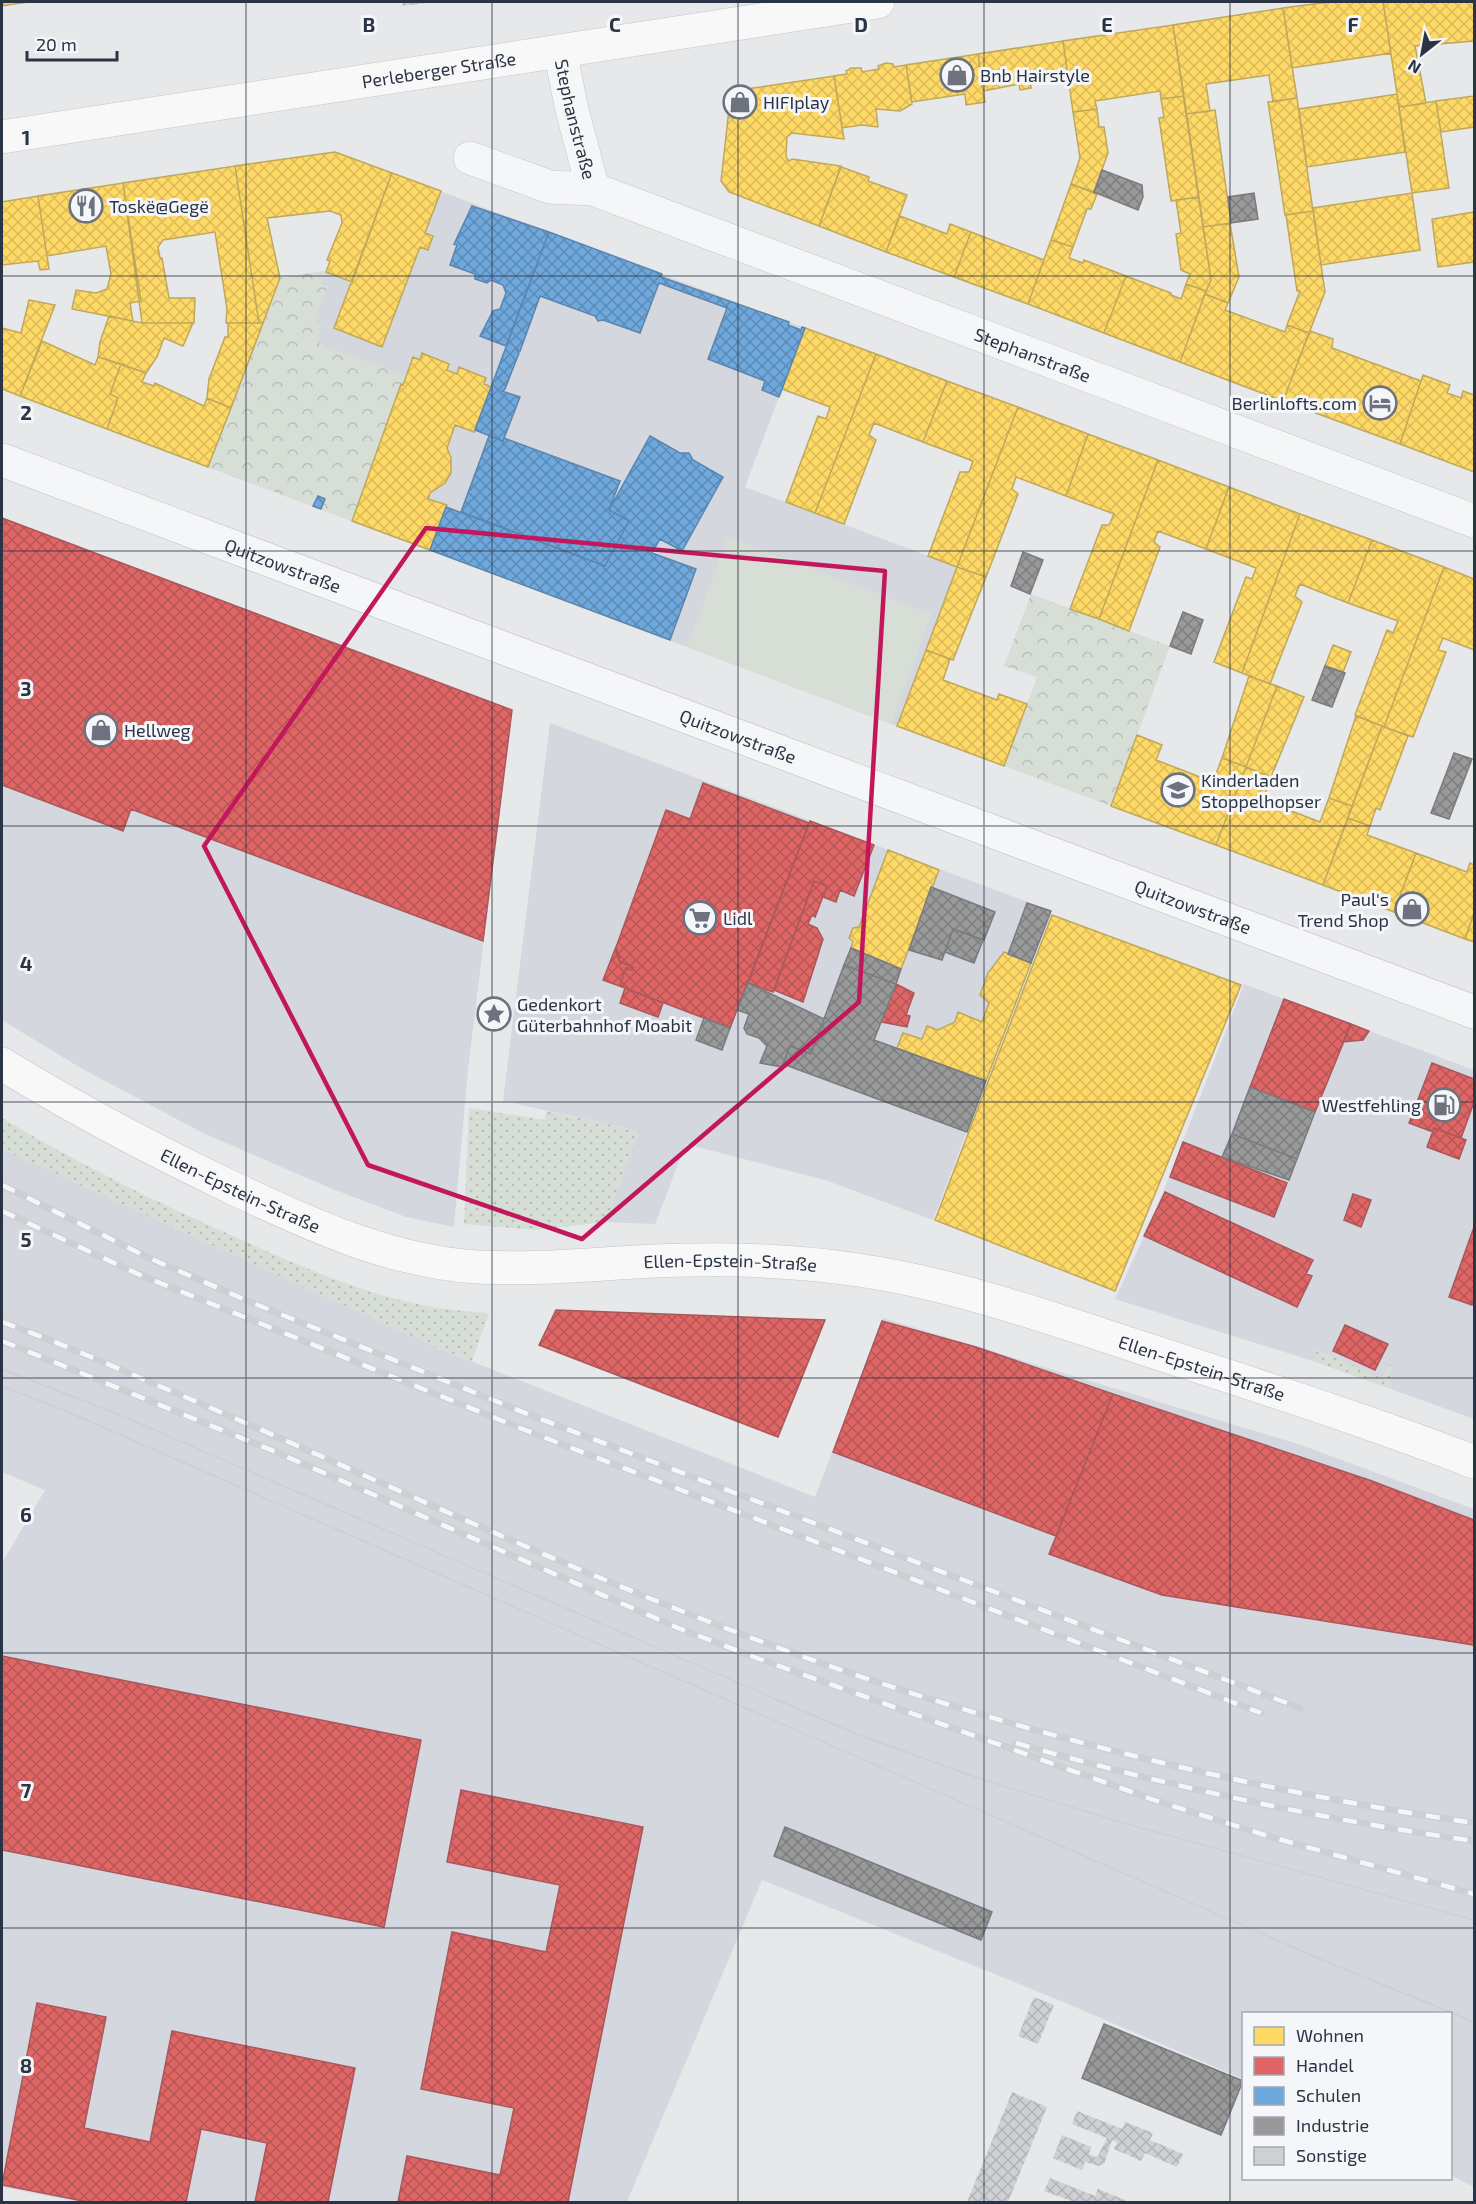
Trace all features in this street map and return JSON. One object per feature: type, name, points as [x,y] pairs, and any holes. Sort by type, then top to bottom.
[{"type":"main road","name":"Perleberger Straße","points":[[17,134],[878,2]]},
{"type":"main road","name":"Ellen-Epstein-Straße","points":[[2,1064],[162,1155],[249,1196],[372,1246],[420,1261],[517,1268],[695,1260],[786,1262],[913,1279],[1028,1311],[1399,1433],[1474,1462]]},
{"type":"street","name":"Stephanstraße","points":[[560,51],[572,110],[593,189]]},
{"type":"street","name":"Stephanstraße","points":[[470,158],[550,187],[593,189],[1474,521]]},
{"type":"street","name":"Quitzowstraße","points":[[2,460],[1474,1012]]},
{"type":"highlighted area","points":[[426,528],[885,571],[859,1002],[582,1239],[368,1165],[204,846]]},
{"type":"shaded area","points":[[392,173],[805,328],[745,487],[957,567],[897,726],[208,467],[280,278],[323,271],[352,281]]},
{"type":"shaded area","points":[[2,518],[512,710],[468,1069],[454,1227],[406,1217],[330,1188],[203,1133],[79,1067],[2,1020]]},
{"type":"shaded area","points":[[550,723],[1051,911],[933,1220],[828,1181],[686,1144],[655,1224],[606,1222],[639,1131],[503,1101]]},
{"type":"shaded area","points":[[1244,984],[1474,1070],[1474,1419],[1316,1362],[1115,1299],[1154,1215]]},
{"type":"shaded area","points":[[2,1149],[438,1348],[815,1497],[883,1318],[1301,1445],[1474,1509],[1474,2187],[1452,2176],[1452,2012],[1242,2012],[1242,2079],[1061,2001],[762,1880],[627,2202],[78,2202],[2,2187],[2,1563],[45,1490],[2,1472]]},
{"type":"green space","points":[[326,272],[321,284],[328,287],[315,321],[322,325],[317,342],[406,377],[403,385],[401,384],[352,521],[208,467],[280,278]]},
{"type":"green space","points":[[728,537],[932,614],[891,724],[687,647]]},
{"type":"green space","points":[[1031,594],[1170,646],[1111,806],[1004,766],[1037,677],[1004,666]]},
{"type":"green space","points":[[469,1108],[545,1120],[546,1111],[639,1131],[606,1222],[536,1230],[464,1224]]},
{"type":"green space","points":[[2,1118],[150,1198],[302,1266],[392,1298],[456,1310],[489,1313],[472,1361],[438,1348],[2,1149]]},
{"type":"green space","points":[[1313,1348],[1382,1378],[1391,1362],[1392,1389],[1316,1362]]},
{"type":"building: Wohnen","points":[[2,2],[28,2],[2,6]]},
{"type":"building: Wohnen","points":[[1330,2],[1383,2],[1391,53],[1292,68],[1283,8]]},
{"type":"building: Wohnen","points":[[1383,2],[1474,2],[1474,41],[1415,46],[1426,103],[1399,107]]},
{"type":"building: Wohnen","points":[[1283,8],[1297,98],[1273,102],[1269,75],[1206,84],[1210,111],[1186,114],[1173,25]]},
{"type":"building: Wohnen","points":[[1173,25],[1184,96],[1161,99],[1160,91],[1095,101],[1097,109],[1073,112],[1063,41]]},
{"type":"building: Wohnen","points":[[1063,41],[1068,76],[1031,83],[1031,88],[1020,90],[1019,84],[983,91],[978,54]]},
{"type":"building: Wohnen","points":[[978,54],[985,102],[966,105],[965,94],[912,102],[906,65]]},
{"type":"building: Wohnen","points":[[886,63],[893,64],[894,67],[906,65],[912,104],[900,111],[876,109],[878,127],[862,125],[842,128],[834,76],[847,74],[846,71],[851,68],[861,68],[862,72],[879,69],[878,66]]},
{"type":"building: Wohnen","points":[[834,76],[844,139],[792,133],[787,137],[786,157],[789,161],[792,159],[841,166],[819,226],[729,192],[721,181],[730,100],[740,90]]},
{"type":"building: Wohnen","points":[[1397,94],[1405,152],[1307,167],[1299,109]]},
{"type":"building: Wohnen","points":[[1184,96],[1199,197],[1171,201],[1159,118],[1164,117],[1161,99]]},
{"type":"building: Wohnen","points":[[1474,96],[1474,127],[1441,132],[1436,101]]},
{"type":"building: Wohnen","points":[[1297,98],[1313,211],[1285,215],[1268,102]]},
{"type":"building: Wohnen","points":[[1436,101],[1449,188],[1412,193],[1399,107]]},
{"type":"building: Wohnen","points":[[1097,109],[1099,127],[1104,127],[1108,153],[1094,192],[1071,184],[1080,158],[1073,112]]},
{"type":"building: Wohnen","points":[[1215,110],[1231,223],[1203,227],[1186,114]]},
{"type":"building: Wohnen","points":[[335,152],[392,173],[352,282],[326,272],[330,261],[327,260],[342,223],[341,215],[330,211],[267,218],[280,278],[263,323],[259,323],[235,166]]},
{"type":"building: Wohnen","points":[[235,166],[259,323],[226,323],[227,309],[215,232],[163,240],[158,247],[169,298],[195,298],[194,323],[142,323],[123,183]]},
{"type":"building: Wohnen","points":[[841,167],[869,177],[868,181],[907,195],[886,252],[819,226]]},
{"type":"building: Wohnen","points":[[392,173],[441,191],[425,233],[433,236],[428,250],[420,247],[382,347],[334,328]]},
{"type":"building: Wohnen","points":[[123,183],[141,301],[130,303],[133,321],[72,309],[76,290],[96,293],[107,289],[111,274],[106,246],[47,256],[38,196]]},
{"type":"building: Wohnen","points":[[1071,184],[1097,194],[1091,209],[1087,209],[1073,247],[1051,240]]},
{"type":"building: Wohnen","points":[[1412,193],[1420,250],[1321,265],[1313,208]]},
{"type":"building: Wohnen","points":[[38,196],[49,269],[40,270],[38,261],[2,265],[2,202]]},
{"type":"building: Wohnen","points":[[1199,197],[1211,280],[1206,291],[1186,284],[1190,274],[1181,270],[1176,234],[1181,233],[1176,200]]},
{"type":"building: Wohnen","points":[[1313,211],[1325,292],[1309,333],[1287,325],[1300,291],[1297,291],[1286,215]]},
{"type":"building: Wohnen","points":[[1474,212],[1474,262],[1438,267],[1432,219]]},
{"type":"building: Wohnen","points":[[900,216],[947,234],[950,224],[971,232],[954,277],[886,252]]},
{"type":"building: Wohnen","points":[[1230,223],[1239,277],[1228,303],[1205,294],[1211,280],[1203,227]]},
{"type":"building: Wohnen","points":[[971,232],[1044,260],[1028,304],[954,277]]},
{"type":"building: Wohnen","points":[[1051,240],[1073,247],[1069,258],[1083,263],[1084,260],[1126,276],[1104,333],[1028,304]]},
{"type":"building: Wohnen","points":[[1126,276],[1181,299],[1186,284],[1206,291],[1180,362],[1104,333]]},
{"type":"building: Wohnen","points":[[1205,294],[1228,303],[1225,310],[1285,332],[1287,325],[1309,333],[1283,401],[1180,362]]},
{"type":"building: Wohnen","points":[[29,300],[55,305],[20,396],[2,389],[2,328],[21,333]]},
{"type":"building: Wohnen","points":[[109,316],[142,323],[193,323],[183,346],[164,338],[157,357],[146,373],[98,357],[100,342]]},
{"type":"building: Wohnen","points":[[228,323],[263,323],[231,408],[207,398],[209,379],[225,337],[228,337]]},
{"type":"building: Wohnen","points":[[805,328],[876,354],[815,513],[786,502],[818,416],[826,419],[830,407],[782,389]]},
{"type":"building: Wohnen","points":[[1310,331],[1333,339],[1332,348],[1421,381],[1400,444],[1283,401]]},
{"type":"building: Wohnen","points":[[42,341],[95,365],[98,357],[121,364],[110,394],[118,398],[107,429],[20,396]]},
{"type":"building: Wohnen","points":[[422,353],[449,364],[447,370],[457,374],[459,367],[486,378],[484,384],[491,387],[474,432],[455,425],[447,448],[451,458],[451,473],[445,483],[430,493],[428,499],[447,505],[430,550],[352,521],[401,384],[403,385],[413,357],[420,360]]},
{"type":"building: Wohnen","points":[[876,354],[947,381],[923,442],[874,423],[869,435],[876,440],[844,524],[815,513]]},
{"type":"building: Wohnen","points":[[121,364],[146,373],[142,382],[154,386],[155,383],[204,406],[207,398],[231,408],[208,467],[107,429],[118,398],[110,394]]},
{"type":"building: Wohnen","points":[[1423,375],[1450,385],[1447,393],[1461,398],[1463,391],[1474,395],[1474,472],[1400,444]]},
{"type":"building: Wohnen","points":[[947,381],[1018,407],[957,567],[928,556],[960,472],[969,472],[973,461],[923,442]]},
{"type":"building: Wohnen","points":[[1018,407],[1088,434],[1066,496],[1016,477],[1012,489],[1018,494],[986,577],[957,567]]},
{"type":"building: Wohnen","points":[[1088,434],[1158,460],[1099,619],[1070,609],[1102,525],[1109,525],[1114,514],[1066,496]]},
{"type":"building: Wohnen","points":[[1158,460],[1229,487],[1206,549],[1158,531],[1154,542],[1160,547],[1129,631],[1099,619]]},
{"type":"building: Wohnen","points":[[1229,487],[1300,514],[1242,673],[1214,662],[1246,577],[1252,579],[1256,568],[1206,549]]},
{"type":"building: Wohnen","points":[[1300,514],[1372,540],[1348,603],[1300,584],[1295,596],[1302,602],[1270,684],[1242,673]]},
{"type":"building: Wohnen","points":[[1372,540],[1444,567],[1384,727],[1355,715],[1387,630],[1393,633],[1398,621],[1348,603]]},
{"type":"building: Wohnen","points":[[957,567],[986,577],[953,660],[926,650]]},
{"type":"building: Wohnen","points":[[1444,567],[1474,579],[1474,650],[1443,638],[1438,650],[1446,652],[1413,737],[1384,727]]},
{"type":"building: Wohnen","points":[[1333,645],[1351,652],[1343,672],[1325,666]]},
{"type":"building: Wohnen","points":[[926,650],[950,659],[943,680],[997,700],[999,694],[1027,704],[1004,766],[897,726]]},
{"type":"building: Wohnen","points":[[1249,676],[1277,686],[1246,767],[1222,758]]},
{"type":"building: Wohnen","points":[[1277,686],[1304,697],[1271,777],[1246,767]]},
{"type":"building: Wohnen","points":[[1356,716],[1382,726],[1352,806],[1329,798]]},
{"type":"building: Wohnen","points":[[1382,726],[1408,736],[1380,810],[1376,808],[1370,826],[1348,818]]},
{"type":"building: Wohnen","points":[[1137,735],[1162,745],[1156,760],[1213,782],[1222,758],[1246,767],[1216,845],[1111,806]]},
{"type":"building: Wohnen","points":[[1246,767],[1271,777],[1263,800],[1320,822],[1329,798],[1352,806],[1323,885],[1216,845]]},
{"type":"building: Wohnen","points":[[1348,818],[1370,826],[1367,835],[1416,853],[1394,912],[1323,885]]},
{"type":"building: Wohnen","points":[[888,850],[939,870],[901,969],[851,948],[853,941],[849,938],[853,928],[859,927]]},
{"type":"building: Wohnen","points":[[1416,853],[1467,872],[1470,863],[1474,865],[1474,913],[1465,939],[1394,912]]},
{"type":"building: Wohnen","points":[[1474,913],[1474,942],[1465,939]]},
{"type":"building: Wohnen","points":[[1052,915],[1241,985],[1115,1291],[935,1220]]},
{"type":"building: Wohnen","points":[[1004,952],[1031,963],[986,1081],[897,1048],[903,1033],[922,1039],[927,1026],[938,1030],[955,1022],[958,1012],[982,1022],[989,1003],[980,995],[988,973]]},
{"type":"building: Handel","points":[[2,518],[512,710],[483,941],[131,809],[123,831],[2,785]]},
{"type":"building: Handel","name":"Lidl","points":[[703,783],[809,823],[730,1028],[620,985],[626,968],[632,970],[633,967],[620,962],[615,950],[666,810],[690,819]]},
{"type":"building: Handel","points":[[810,821],[874,845],[854,896],[840,890],[836,902],[823,897],[827,886],[814,881],[773,992],[748,983]]},
{"type":"building: Handel","points":[[814,881],[827,886],[815,917],[812,915],[808,924],[817,928],[823,939],[803,1002],[774,990]]},
{"type":"building: Handel","points":[[616,947],[620,962],[633,967],[632,970],[626,968],[620,985],[625,988],[603,980]]},
{"type":"building: Handel","points":[[896,984],[914,993],[906,1015],[910,1016],[907,1027],[881,1022]]},
{"type":"building: Handel","points":[[625,988],[663,1003],[658,1017],[620,1003]]},
{"type":"building: Handel","points":[[1284,999],[1351,1024],[1315,1112],[1250,1087]]},
{"type":"building: Handel","points":[[1351,1024],[1369,1031],[1363,1040],[1343,1042]]},
{"type":"building: Handel","points":[[1432,1063],[1474,1079],[1474,1102],[1461,1138],[1434,1128],[1433,1132],[1409,1123]]},
{"type":"building: Handel","points":[[1434,1128],[1466,1140],[1459,1159],[1427,1147]]},
{"type":"building: Handel","points":[[1183,1142],[1287,1183],[1274,1217],[1170,1177]]},
{"type":"building: Handel","points":[[1165,1192],[1313,1260],[1306,1274],[1312,1276],[1297,1307],[1144,1236]]},
{"type":"building: Handel","points":[[1353,1194],[1371,1200],[1361,1227],[1344,1220]]},
{"type":"building: Handel","points":[[1474,1227],[1474,1298],[1472,1305],[1449,1297]]},
{"type":"building: Handel","points":[[556,1310],[825,1320],[778,1437],[539,1345]]},
{"type":"building: Handel","points":[[882,1321],[976,1347],[1113,1394],[1056,1536],[833,1452]]},
{"type":"building: Handel","points":[[1345,1325],[1388,1344],[1375,1370],[1333,1351]]},
{"type":"building: Handel","points":[[1113,1394],[1372,1481],[1474,1520],[1474,1645],[1162,1595],[1049,1554]]},
{"type":"building: Handel","points":[[2,1656],[421,1740],[384,1927],[2,1850]]},
{"type":"building: Handel","points":[[461,1790],[643,1827],[568,2202],[398,2202],[407,2156],[500,2175],[514,2108],[421,2089],[452,1932],[546,1952],[560,1885],[447,1862]]},
{"type":"building: Handel","points":[[37,2003],[106,2017],[84,2128],[150,2142],[172,2031],[355,2068],[328,2202],[255,2202],[267,2143],[201,2129],[186,2202],[88,2202],[2,2185]]},
{"type":"building: Schulen","points":[[472,206],[549,232],[506,346],[480,336],[493,311],[500,309],[506,293],[503,285],[491,280],[487,283],[475,279],[475,274],[450,265],[457,245],[454,244]]},
{"type":"building: Schulen","points":[[549,232],[662,274],[661,277],[789,322],[788,325],[801,330],[802,327],[805,328],[779,397],[762,390],[765,381],[708,359],[727,308],[659,283],[640,333],[603,320],[598,321],[595,316],[540,296],[520,351],[517,350],[519,353],[505,389],[502,391],[520,397],[503,441],[475,430]]},
{"type":"building: Schulen","points":[[489,436],[503,441],[504,438],[620,481],[609,510],[629,521],[605,566],[461,512]]},
{"type":"building: Schulen","points":[[650,436],[680,453],[689,453],[693,460],[723,477],[682,551],[660,539],[652,553],[696,569],[670,640],[430,550],[446,507],[605,566],[629,521],[609,510]]},
{"type":"building: Schulen","points":[[318,496],[325,499],[321,509],[313,506]]},
{"type":"building: Industrie","points":[[1102,170],[1142,185],[1143,197],[1138,210],[1094,192]]},
{"type":"building: Industrie","points":[[1254,193],[1258,219],[1231,223],[1228,197]]},
{"type":"building: Industrie","points":[[1023,552],[1043,560],[1030,594],[1011,586]]},
{"type":"building: Industrie","points":[[1183,612],[1203,620],[1191,654],[1170,646]]},
{"type":"building: Industrie","points":[[1325,666],[1345,673],[1332,707],[1312,700]]},
{"type":"building: Industrie","points":[[1454,753],[1472,759],[1449,819],[1431,813]]},
{"type":"building: Industrie","points":[[931,887],[995,912],[984,940],[953,929],[942,960],[909,950]]},
{"type":"building: Industrie","points":[[1027,903],[1051,911],[1031,963],[1008,954]]},
{"type":"building: Industrie","points":[[953,929],[983,940],[974,963],[945,952]]},
{"type":"building: Industrie","points":[[851,948],[901,969],[896,984],[844,965]]},
{"type":"building: Industrie","points":[[844,965],[896,984],[874,1040],[986,1081],[967,1132],[783,1064],[790,1046],[811,1054]]},
{"type":"building: Industrie","points":[[748,983],[824,1019],[811,1054],[790,1046],[782,1067],[760,1063],[767,1046],[759,1038],[747,1034],[744,1028],[749,1014],[737,1010]]},
{"type":"building: Industrie","points":[[704,1018],[730,1028],[722,1050],[696,1040]]},
{"type":"building: Industrie","points":[[1250,1087],[1315,1112],[1297,1159],[1232,1134]]},
{"type":"building: Industrie","points":[[1232,1134],[1297,1159],[1289,1180],[1222,1157]]},
{"type":"building: Industrie","points":[[785,1827],[992,1912],[981,1940],[774,1856]]},
{"type":"building: Industrie","points":[[1104,2024],[1242,2081],[1242,2083],[1221,2135],[1082,2078]]},
{"type":"building: Sonstige","points":[[402,2],[426,2],[426,3],[403,6]]},
{"type":"building: Sonstige","points":[[1034,1997],[1054,2005],[1038,2044],[1018,2036]]},
{"type":"building: Sonstige","points":[[1012,2092],[1047,2107],[1008,2202],[967,2202]]},
{"type":"building: Sonstige","points":[[1077,2111],[1122,2129],[1125,2122],[1153,2133],[1150,2140],[1183,2154],[1177,2167],[1145,2153],[1141,2161],[1114,2149],[1117,2142],[1112,2140],[1104,2164],[1099,2166],[1085,2162],[1082,2170],[1053,2158],[1062,2135],[1091,2147],[1089,2154],[1098,2156],[1107,2138],[1072,2124]]},
{"type":"building: Sonstige","points":[[1050,2178],[1095,2196],[1098,2189],[1125,2200],[1124,2202],[1074,2202],[1044,2191]]},
{"type":"tram line","points":[[2,1369],[115,1413],[854,1733],[981,1779],[1120,1822],[1474,1920]]},
{"type":"tram line","points":[[2,1386],[68,1412],[1320,1959],[1450,2012]]},
{"type":"tram line","points":[[1452,2013],[1474,2022]]},
{"type":"railway","points":[[2,1185],[149,1258],[248,1301],[530,1415],[1300,1708]]},
{"type":"railway","points":[[2,1211],[140,1275],[525,1430],[1261,1713]]},
{"type":"railway","points":[[2,1322],[190,1399],[637,1593],[796,1654],[890,1686],[1082,1743],[1180,1767],[1375,1807],[1474,1823]]},
{"type":"railway","points":[[2,1341],[276,1452],[678,1628],[754,1657],[1157,1801],[1268,1836],[1474,1894]]},
{"type":"railway","points":[[1016,1743],[1072,1759],[1244,1800],[1301,1812],[1474,1841]]},
{"type":"place","name":"Bnb Hairstyle","points":[[957,75]]},
{"type":"place","name":"HIFIplay","points":[[740,102]]},
{"type":"place","name":"Toskë@Gegë","points":[[86,206]]},
{"type":"place","name":"Berlinlofts.com","points":[[1380,403]]},
{"type":"place","name":"Hellweg","points":[[101,730]]},
{"type":"place","name":"Kinderladen Stoppelhopser","points":[[1178,790]]},
{"type":"place","name":"Paul's Trend Shop","points":[[1412,909]]},
{"type":"place","name":"Lidl","points":[[700,918]]},
{"type":"place","name":"Gedenkort Güterbahnhof Moabit","points":[[494,1014]]},
{"type":"place","name":"Westfehling","points":[[1444,1105]]}]
